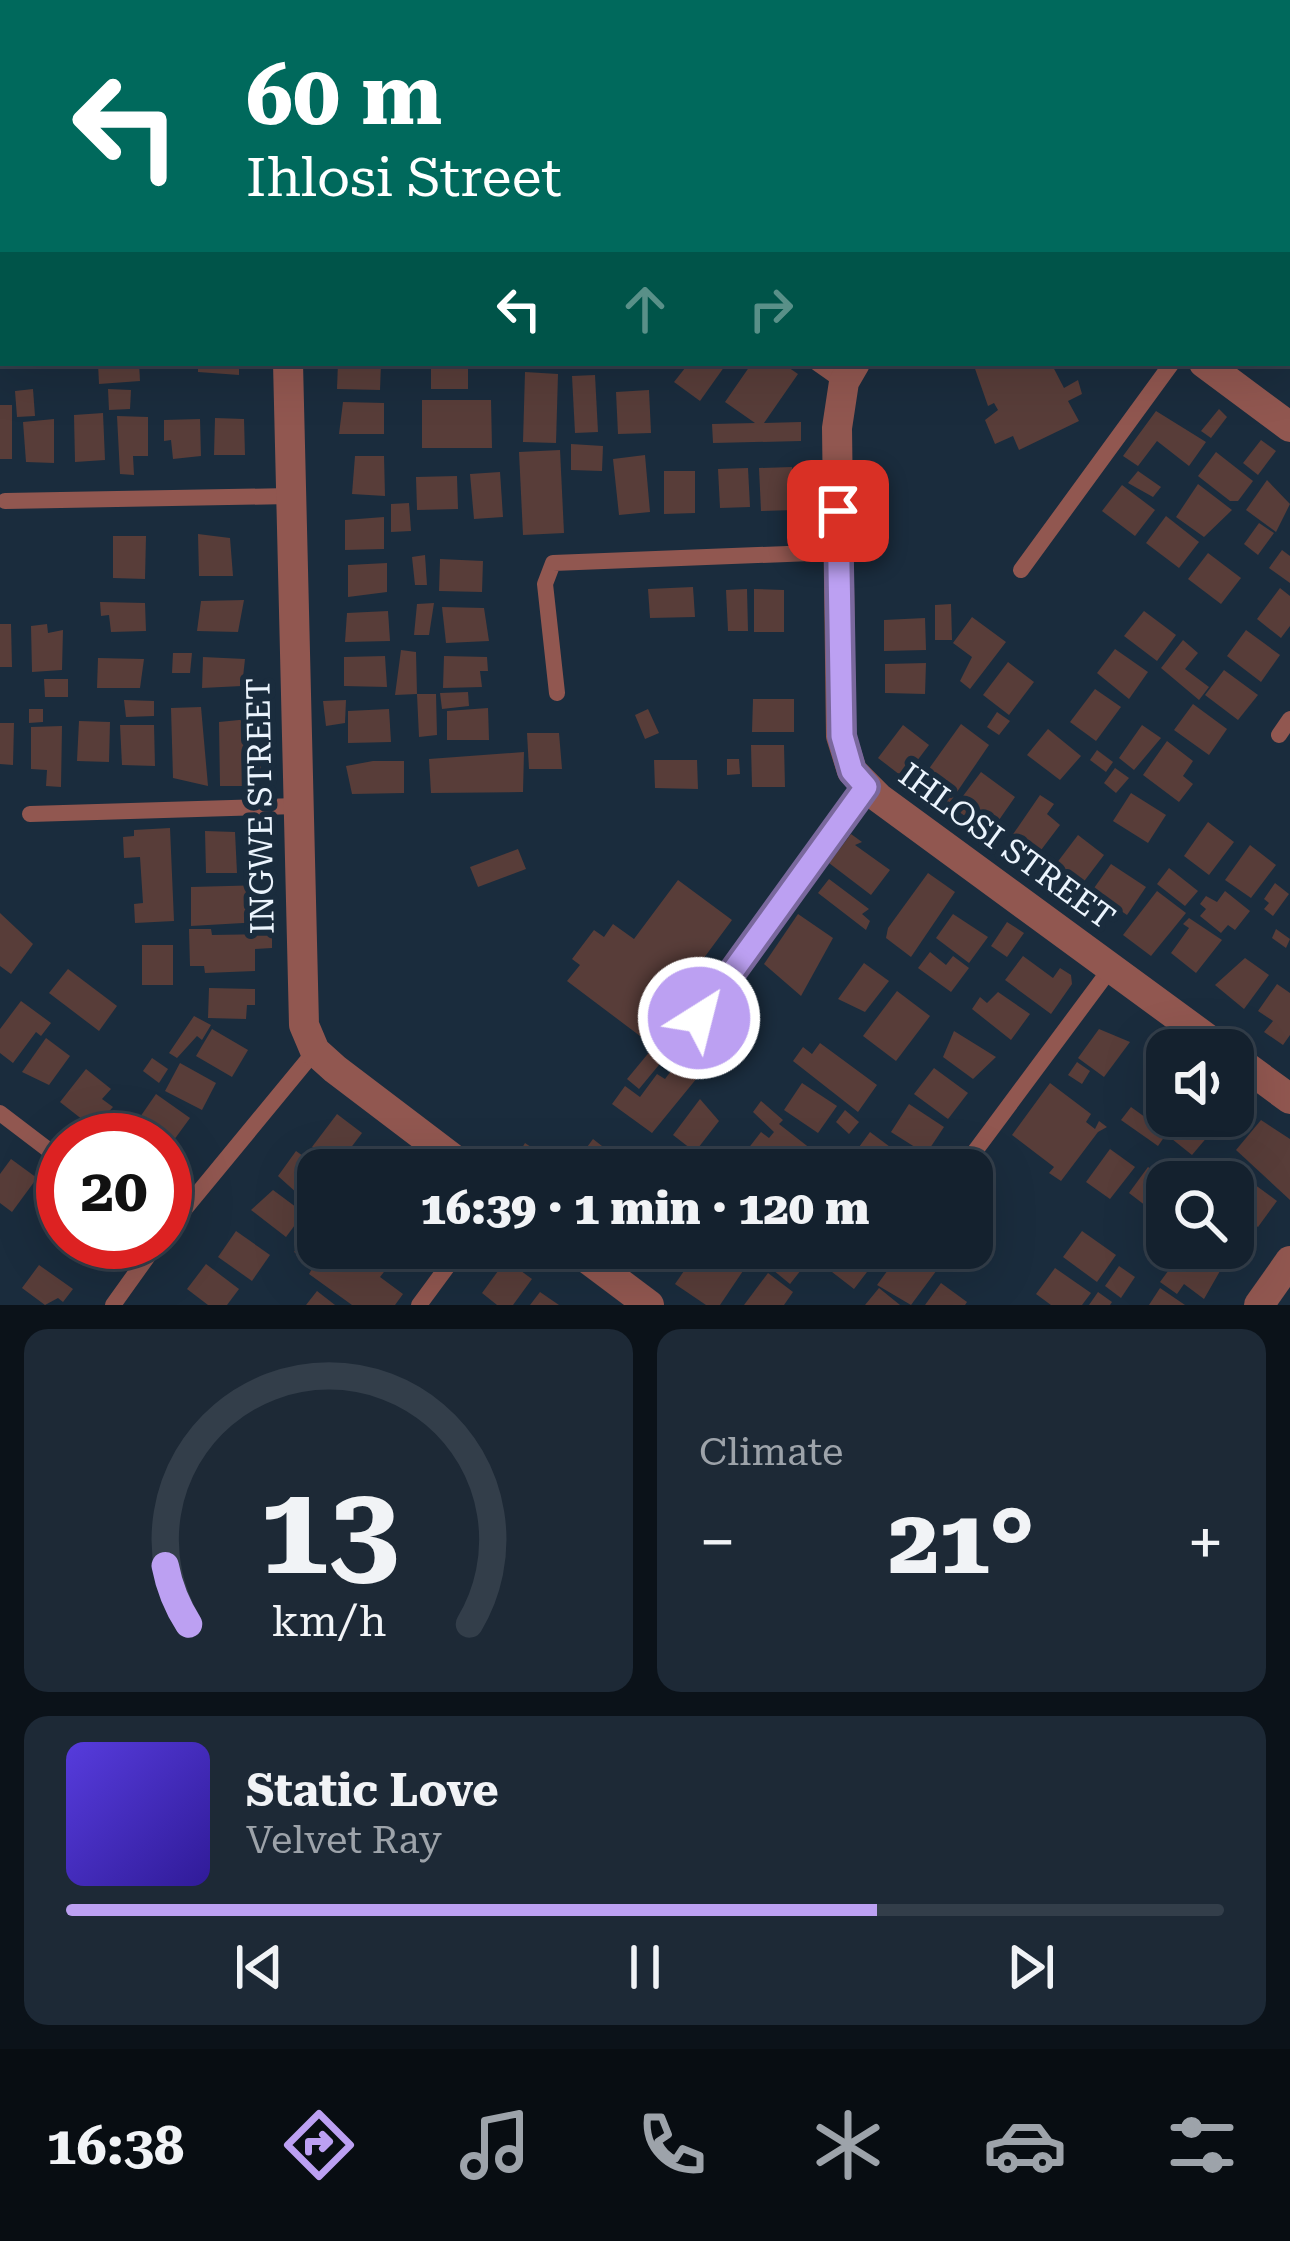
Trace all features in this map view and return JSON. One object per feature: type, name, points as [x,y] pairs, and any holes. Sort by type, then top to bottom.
[{"type":"street","name":"INGWE STREET","points":[[288,366],[299,994],[315,1051]]},
{"type":"street","points":[[1208,366],[1290,427]]},
{"type":"street","name":"IHLOSI STREET","points":[[850,373],[837,428],[842,736],[852,771],[866,787],[1195,1029]]},
{"type":"street","points":[[315,1051],[442,1149]]},
{"type":"street","points":[[1254,1072],[1290,1099]]},
{"type":"street","points":[[1259,1305],[1290,1261]]},
{"type":"street","points":[[601,1269],[649,1305]]},
{"type":"lane","points":[[1021,570],[1170,366]]},
{"type":"lane","points":[[5,501],[290,496]]},
{"type":"lane","points":[[557,693],[545,584],[553,563],[838,552]]},
{"type":"lane","points":[[1279,735],[1290,719]]},
{"type":"lane","points":[[699,1018],[866,787]]},
{"type":"lane","points":[[30,814],[297,806]]},
{"type":"lane","points":[[977,1149],[1112,968]]},
{"type":"lane","points":[[192,1200],[315,1051]]},
{"type":"lane","points":[[0,1113],[36,1140]]},
{"type":"lane","points":[[113,1305],[139,1269]]},
{"type":"lane","points":[[418,1305],[445,1269]]},
{"type":"building","points":[[98,366],[139,366],[140,381],[99,384]]},
{"type":"building","points":[[198,366],[239,366],[239,375],[198,372]]},
{"type":"building","points":[[338,366],[381,366],[380,390],[337,389]]},
{"type":"building","points":[[431,366],[468,366],[468,389],[431,389]]},
{"type":"building","points":[[687,366],[725,366],[700,401],[674,382]]},
{"type":"building","points":[[750,366],[786,366],[798,374],[764,423],[801,422],[801,441],[713,443],[712,424],[755,423],[725,402]]},
{"type":"building","points":[[974,366],[1053,366],[1064,388],[1078,380],[1082,394],[1068,401],[1079,421],[1019,450],[1013,436],[995,444],[985,420],[998,410],[994,403],[988,406]]},
{"type":"building","points":[[525,372],[558,374],[556,443],[523,442]]},
{"type":"building","points":[[595,375],[598,432],[575,433],[572,376]]},
{"type":"building","points":[[33,389],[35,416],[17,417],[15,391]]},
{"type":"building","points":[[108,389],[131,390],[130,409],[109,410]]},
{"type":"building","points":[[649,390],[651,433],[618,434],[616,392]]},
{"type":"building","points":[[422,400],[491,400],[492,448],[422,448]]},
{"type":"building","points":[[343,402],[384,403],[384,434],[339,434]]},
{"type":"building","points":[[0,405],[12,405],[12,459],[0,459]]},
{"type":"building","points":[[1219,409],[1227,417],[1211,438],[1201,431]]},
{"type":"building","points":[[1156,411],[1206,442],[1189,466],[1157,441],[1138,466],[1123,456]]},
{"type":"building","points":[[103,413],[105,460],[75,462],[74,415]]},
{"type":"building","points":[[117,416],[148,417],[148,456],[133,456],[134,475],[120,474]]},
{"type":"building","points":[[215,418],[244,419],[245,455],[214,455]]},
{"type":"building","points":[[54,419],[54,463],[26,462],[23,422]]},
{"type":"building","points":[[200,419],[201,456],[173,459],[171,440],[164,441],[164,420]]},
{"type":"building","points":[[1261,440],[1276,451],[1258,475],[1243,463]]},
{"type":"building","points":[[571,444],[603,446],[602,471],[571,470]]},
{"type":"building","points":[[560,450],[564,533],[523,535],[519,452]]},
{"type":"building","points":[[1216,452],[1253,481],[1238,501],[1230,501],[1198,476]]},
{"type":"building","points":[[645,455],[650,512],[619,515],[613,459]]},
{"type":"building","points":[[355,456],[384,456],[385,496],[352,494]]},
{"type":"building","points":[[792,467],[794,510],[761,511],[759,468]]},
{"type":"building","points":[[748,468],[750,507],[720,508],[718,469]]},
{"type":"building","points":[[664,471],[695,471],[695,513],[664,514]]},
{"type":"building","points":[[1138,471],[1161,487],[1153,497],[1128,483]]},
{"type":"building","points":[[500,472],[503,517],[474,519],[470,474]]},
{"type":"building","points":[[457,476],[458,509],[417,510],[416,477]]},
{"type":"building","points":[[1267,480],[1290,504],[1276,532],[1246,510]]},
{"type":"building","points":[[1198,484],[1232,510],[1204,537],[1176,517]]},
{"type":"building","points":[[1122,485],[1155,510],[1135,536],[1102,511]]},
{"type":"building","points":[[409,503],[411,531],[391,532],[391,504]]},
{"type":"building","points":[[1166,516],[1199,542],[1179,568],[1146,543]]},
{"type":"building","points":[[384,517],[384,549],[345,550],[345,520]]},
{"type":"building","points":[[1259,523],[1274,533],[1258,555],[1244,544]]},
{"type":"building","points":[[198,534],[230,538],[233,576],[199,576]]},
{"type":"building","points":[[113,536],[146,536],[145,579],[113,578]]},
{"type":"building","points":[[1282,550],[1290,556],[1290,583],[1269,568]]},
{"type":"building","points":[[1208,553],[1241,578],[1221,604],[1188,579]]},
{"type":"building","points":[[425,555],[427,585],[415,585],[412,557]]},
{"type":"building","points":[[440,559],[483,561],[482,592],[439,591]]},
{"type":"building","points":[[387,563],[387,592],[348,597],[348,565]]},
{"type":"building","points":[[693,587],[695,617],[650,618],[648,589]]},
{"type":"building","points":[[1280,588],[1290,596],[1290,626],[1281,638],[1257,619]]},
{"type":"building","points":[[747,589],[748,631],[728,631],[726,590]]},
{"type":"building","points":[[754,589],[784,590],[784,632],[754,632]]},
{"type":"building","points":[[244,600],[238,632],[197,631],[201,601]]},
{"type":"building","points":[[100,602],[145,603],[146,631],[111,632],[109,615],[101,616]]},
{"type":"building","points":[[434,603],[429,635],[414,635],[417,604]]},
{"type":"building","points":[[951,604],[952,640],[935,640],[935,605]]},
{"type":"building","points":[[442,607],[484,608],[489,641],[446,643]]},
{"type":"building","points":[[388,611],[390,641],[345,642],[347,613]]},
{"type":"building","points":[[1144,611],[1176,635],[1157,661],[1124,636]]},
{"type":"building","points":[[972,617],[1006,642],[970,689],[960,681],[972,657],[953,643]]},
{"type":"building","points":[[925,618],[926,650],[884,651],[884,620]]},
{"type":"building","points":[[0,624],[11,624],[12,667],[0,667]]},
{"type":"building","points":[[47,624],[48,633],[63,630],[62,670],[32,672],[31,626]]},
{"type":"building","points":[[1246,630],[1280,655],[1261,682],[1227,656]]},
{"type":"building","points":[[1183,640],[1198,653],[1185,669],[1209,687],[1199,700],[1161,668]]},
{"type":"building","points":[[1115,649],[1148,672],[1129,699],[1097,673]]},
{"type":"building","points":[[401,650],[416,652],[417,694],[395,695]]},
{"type":"building","points":[[173,653],[192,653],[190,673],[172,673]]},
{"type":"building","points":[[385,656],[387,687],[344,686],[344,657]]},
{"type":"building","points":[[444,656],[487,657],[488,671],[480,671],[482,687],[443,688]]},
{"type":"building","points":[[203,657],[245,659],[242,686],[202,688]]},
{"type":"building","points":[[98,658],[144,659],[140,688],[97,688]]},
{"type":"building","points":[[1008,662],[1034,682],[1009,715],[983,695]]},
{"type":"building","points":[[926,663],[925,694],[885,693],[885,664]]},
{"type":"building","points":[[1224,670],[1258,695],[1238,720],[1205,695]]},
{"type":"building","points":[[44,679],[68,679],[68,697],[45,697]]},
{"type":"building","points":[[1095,689],[1121,707],[1096,741],[1070,722]]},
{"type":"building","points":[[468,692],[469,706],[442,709],[440,693]]},
{"type":"building","points":[[417,694],[436,694],[437,735],[419,737]]},
{"type":"building","points":[[753,699],[794,699],[794,732],[752,732]]},
{"type":"building","points":[[124,700],[154,701],[154,716],[126,717]]},
{"type":"building","points":[[346,700],[345,723],[326,726],[323,701]]},
{"type":"building","points":[[1193,704],[1227,729],[1209,755],[1174,730]]},
{"type":"building","points":[[201,707],[208,786],[173,778],[171,708]]},
{"type":"building","points":[[488,708],[489,740],[447,740],[447,711]]},
{"type":"building","points":[[29,709],[43,709],[43,722],[29,723]]},
{"type":"building","points":[[389,709],[391,742],[348,743],[348,711]]},
{"type":"building","points":[[648,709],[659,733],[645,739],[635,715]]},
{"type":"building","points":[[997,712],[1010,721],[999,735],[987,727]]},
{"type":"building","points":[[249,719],[249,741],[259,738],[261,775],[256,774],[255,786],[220,786],[219,722]]},
{"type":"building","points":[[79,721],[110,722],[109,762],[77,761]]},
{"type":"building","points":[[0,723],[14,723],[13,765],[0,764]]},
{"type":"building","points":[[961,724],[989,745],[944,811],[918,784]]},
{"type":"building","points":[[120,725],[154,725],[155,766],[122,765]]},
{"type":"building","points":[[903,725],[929,745],[904,778],[878,758]]},
{"type":"building","points":[[1142,725],[1161,738],[1134,770],[1119,758]]},
{"type":"building","points":[[62,726],[61,787],[46,786],[47,770],[31,769],[31,727]]},
{"type":"building","points":[[1048,729],[1081,756],[1060,780],[1027,755]]},
{"type":"building","points":[[527,733],[559,733],[562,769],[529,769]]},
{"type":"building","points":[[1167,741],[1193,761],[1183,776],[1193,784],[1179,802],[1143,775]]},
{"type":"building","points":[[751,745],[784,745],[785,787],[752,787]]},
{"type":"building","points":[[1097,750],[1113,762],[1106,772],[1090,760]]},
{"type":"building","points":[[524,752],[523,792],[431,793],[429,759]]},
{"type":"building","points":[[727,759],[739,759],[740,774],[727,775]]},
{"type":"building","points":[[654,760],[697,760],[698,789],[655,788]]},
{"type":"building","points":[[404,761],[404,793],[352,794],[346,766]]},
{"type":"building","points":[[1115,768],[1129,778],[1116,793],[1104,783]]},
{"type":"building","points":[[981,772],[1015,797],[985,840],[972,831],[977,825],[954,808]]},
{"type":"building","points":[[1131,793],[1166,815],[1148,843],[1113,821]]},
{"type":"building","points":[[1040,795],[1054,804],[1047,814],[1060,825],[1032,862],[1007,843]]},
{"type":"building","points":[[1208,822],[1234,842],[1209,875],[1184,856]]},
{"type":"building","points":[[170,828],[174,921],[135,923],[134,904],[143,903],[140,857],[124,858],[123,837],[134,836],[134,830]]},
{"type":"building","points":[[205,831],[235,832],[237,873],[206,873]]},
{"type":"building","points":[[851,834],[862,842],[855,845],[890,870],[871,895],[829,863]]},
{"type":"building","points":[[1078,835],[1104,855],[1079,888],[1053,868]]},
{"type":"building","points":[[1250,845],[1276,865],[1251,898],[1225,880]]},
{"type":"building","points":[[518,849],[526,869],[478,887],[470,867]]},
{"type":"building","points":[[1111,864],[1146,887],[1127,915],[1092,891]]},
{"type":"building","points":[[1169,868],[1198,891],[1185,906],[1157,884]]},
{"type":"building","points":[[928,873],[955,892],[911,957],[886,938],[888,928]]},
{"type":"building","points":[[829,879],[869,909],[862,914],[870,921],[866,930],[818,893]]},
{"type":"building","points":[[678,880],[732,920],[644,1039],[567,981],[580,965],[572,959],[594,930],[604,937],[613,924],[634,939]]},
{"type":"building","points":[[1275,883],[1289,894],[1273,916],[1264,909],[1269,903],[1264,899]]},
{"type":"building","points":[[261,885],[260,922],[191,926],[191,887]]},
{"type":"building","points":[[1157,891],[1186,913],[1151,956],[1123,935]]},
{"type":"building","points":[[1225,891],[1250,911],[1235,930],[1228,925],[1221,933],[1200,916],[1206,909],[1200,904],[1206,896],[1217,902]]},
{"type":"building","points":[[0,913],[33,944],[11,974],[0,966]]},
{"type":"building","points":[[798,914],[833,938],[801,996],[764,964]]},
{"type":"building","points":[[953,914],[988,937],[969,963],[936,938]]},
{"type":"building","points":[[1189,918],[1222,940],[1196,973],[1171,953],[1189,928],[1183,924]]},
{"type":"building","points":[[1007,922],[1024,933],[1007,957],[991,946]]},
{"type":"building","points":[[189,929],[211,929],[212,935],[272,934],[272,948],[255,949],[255,971],[205,973],[204,966],[190,966]]},
{"type":"building","points":[[1276,929],[1290,939],[1286,948],[1272,938]]},
{"type":"building","points":[[142,945],[173,945],[173,985],[142,985]]},
{"type":"building","points":[[930,952],[946,965],[953,956],[969,968],[951,992],[918,968]]},
{"type":"building","points":[[1023,956],[1053,978],[1060,968],[1071,975],[1072,984],[1051,1014],[1005,980]]},
{"type":"building","points":[[1245,958],[1269,975],[1244,1009],[1215,985]]},
{"type":"building","points":[[864,963],[889,981],[865,1012],[838,999]]},
{"type":"building","points":[[68,969],[117,1006],[99,1031],[49,993]]},
{"type":"building","points":[[1277,984],[1290,993],[1290,1035],[1283,1045],[1264,1032],[1273,1021],[1258,1011]]},
{"type":"building","points":[[209,988],[255,989],[255,1005],[247,1005],[246,1019],[208,1018]]},
{"type":"building","points":[[897,991],[930,1016],[896,1061],[863,1036]]},
{"type":"building","points":[[998,992],[1030,1014],[1011,1040],[972,1009],[980,997],[987,1003]]},
{"type":"building","points":[[21,1001],[51,1023],[41,1036],[36,1032],[13,1063],[0,1053],[0,1029]]},
{"type":"building","points":[[194,1016],[211,1025],[202,1040],[197,1036],[177,1058],[169,1053]]},
{"type":"building","points":[[212,1029],[248,1050],[232,1077],[196,1056]]},
{"type":"building","points":[[1099,1029],[1130,1042],[1104,1077],[1078,1058]]},
{"type":"building","points":[[954,1031],[996,1057],[973,1079],[943,1057]]},
{"type":"building","points":[[46,1038],[70,1056],[49,1085],[22,1072]]},
{"type":"building","points":[[820,1043],[877,1085],[858,1112],[793,1061],[803,1047],[812,1054]]},
{"type":"building","points":[[656,1044],[668,1054],[639,1089],[627,1079]]},
{"type":"building","points":[[152,1058],[168,1069],[159,1083],[143,1071]]},
{"type":"building","points":[[1077,1062],[1090,1071],[1082,1084],[1068,1075]]},
{"type":"building","points":[[180,1063],[216,1083],[202,1110],[165,1091]]},
{"type":"building","points":[[677,1063],[697,1078],[652,1133],[612,1104],[625,1086],[640,1097],[657,1074],[665,1079]]},
{"type":"building","points":[[934,1068],[968,1093],[948,1119],[914,1094]]},
{"type":"building","points":[[86,1069],[111,1089],[102,1099],[113,1107],[108,1113],[74,1113],[60,1102]]},
{"type":"building","points":[[802,1083],[837,1106],[818,1133],[784,1110]]},
{"type":"building","points":[[1050,1083],[1091,1114],[1086,1122],[1095,1129],[1099,1121],[1107,1127],[1098,1132],[1061,1181],[1049,1173],[1054,1167],[1012,1135]]},
{"type":"building","points":[[156,1094],[183,1113],[143,1113]]},
{"type":"building","points":[[700,1099],[719,1121],[697,1149],[673,1135]]},
{"type":"building","points":[[761,1101],[783,1120],[779,1124],[811,1149],[748,1149],[761,1132],[769,1138],[774,1132],[753,1112]]},
{"type":"building","points":[[909,1104],[944,1127],[929,1149],[918,1149],[891,1132]]},
{"type":"building","points":[[1131,1107],[1146,1118],[1146,1137],[1164,1137],[1158,1146],[1121,1120]]},
{"type":"building","points":[[845,1110],[859,1122],[849,1134],[836,1122]]},
{"type":"building","points":[[337,1114],[362,1133],[350,1149],[312,1147]]},
{"type":"building","points":[[1261,1120],[1290,1139],[1290,1200],[1254,1167],[1254,1161],[1236,1150],[1247,1137],[1254,1137]]},
{"type":"building","points":[[870,1132],[893,1149],[858,1149]]},
{"type":"building","points":[[1173,1137],[1207,1137],[1192,1155]]},
{"type":"building","points":[[593,1139],[606,1149],[586,1149]]},
{"type":"building","points":[[1110,1149],[1135,1167],[1110,1199],[1086,1182]]},
{"type":"building","points":[[296,1151],[297,1152],[297,1193],[278,1176]]},
{"type":"building","points":[[11,1159],[36,1177],[12,1212],[0,1203],[0,1174]]},
{"type":"building","points":[[1146,1170],[1146,1206],[1129,1193]]},
{"type":"building","points":[[1254,1184],[1277,1201],[1258,1227],[1254,1224]]},
{"type":"building","points":[[273,1190],[297,1208],[297,1222],[286,1237],[251,1210]]},
{"type":"building","points":[[236,1231],[270,1255],[252,1281],[218,1257]]},
{"type":"building","points":[[1082,1231],[1116,1255],[1097,1282],[1063,1257]]},
{"type":"building","points":[[206,1264],[239,1289],[227,1305],[208,1305],[187,1289]]},
{"type":"building","points":[[1119,1266],[1135,1277],[1121,1298],[1105,1286]]},
{"type":"building","points":[[1055,1268],[1091,1293],[1082,1305],[1051,1305],[1036,1294]]},
{"type":"building","points":[[36,1269],[45,1269],[73,1289],[63,1302],[58,1298],[45,1305],[22,1288]]},
{"type":"building","points":[[312,1269],[386,1269],[380,1277],[403,1294],[395,1305],[352,1305],[309,1274]]},
{"type":"building","points":[[499,1269],[518,1269],[532,1279],[513,1305],[497,1305],[482,1293]]},
{"type":"building","points":[[685,1269],[744,1269],[720,1305],[706,1305],[675,1284]]},
{"type":"building","points":[[772,1269],[801,1270],[790,1284]]},
{"type":"building","points":[[828,1269],[867,1272],[854,1289]]},
{"type":"building","points":[[889,1269],[938,1269],[911,1305],[877,1285]]},
{"type":"building","points":[[1170,1269],[1220,1271],[1204,1299],[1184,1284],[1177,1294],[1160,1282]]},
{"type":"building","points":[[768,1273],[793,1292],[784,1305],[744,1305]]},
{"type":"building","points":[[941,1283],[967,1302],[965,1305],[925,1305]]},
{"type":"building","points":[[879,1288],[900,1305],[865,1305]]},
{"type":"building","points":[[1160,1288],[1185,1305],[1149,1305]]},
{"type":"building","points":[[317,1291],[335,1305],[306,1305]]},
{"type":"building","points":[[540,1292],[559,1305],[530,1305]]},
{"type":"building","points":[[1098,1292],[1112,1302],[1110,1305],[1089,1305]]},
{"type":"route","points":[[699,1018],[866,787],[852,771],[842,736],[838,511]]}]
